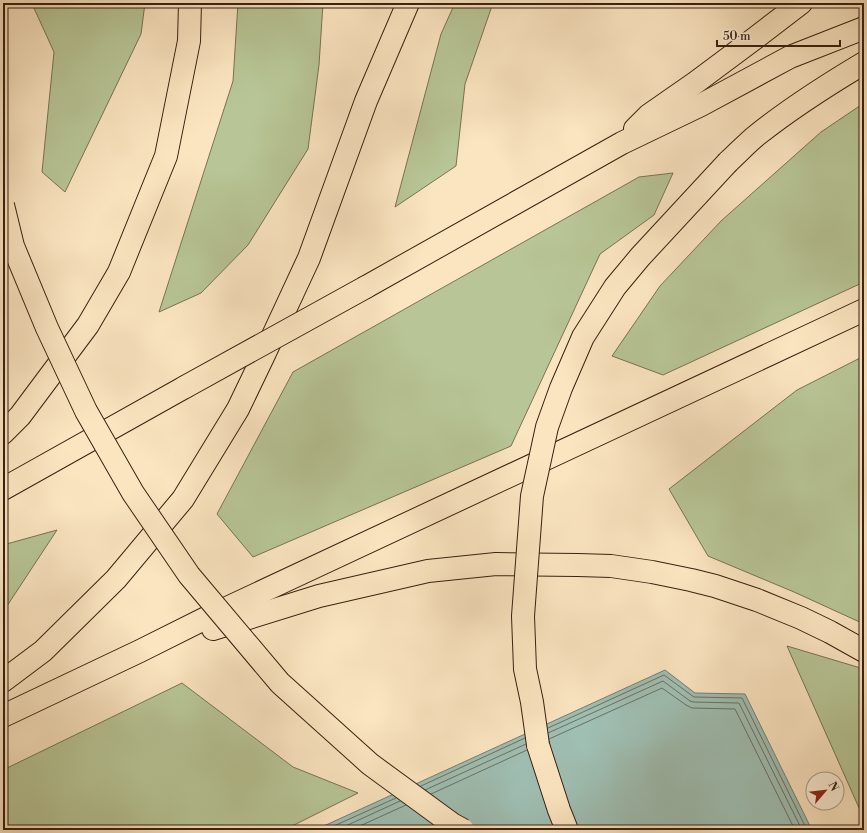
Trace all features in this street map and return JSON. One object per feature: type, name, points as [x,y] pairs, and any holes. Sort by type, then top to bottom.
[{"type":"highway","points":[[3,433],[20,416],[88,325],[119,272],[166,156],[189,41],[190,3]]},
{"type":"highway","points":[[3,681],[43,651],[116,579],[183,499],[238,409],[308,258],[366,100],[408,3]]},
{"type":"highway","points":[[622,143],[649,115],[695,83],[801,3]]},
{"type":"highway","points":[[3,490],[622,143],[701,105],[790,57],[864,28]]},
{"type":"highway","points":[[567,830],[538,744],[532,702],[525,669],[523,616],[532,496],[547,427],[561,388],[583,337],[615,287],[640,257],[728,162],[757,135],[785,114],[864,62]]},
{"type":"highway","points":[[3,205],[13,246],[47,328],[86,411],[134,493],[189,575],[280,683],[370,764],[452,824],[463,830]]},
{"type":"highway","points":[[3,716],[219,612],[864,310]]},
{"type":"highway","points":[[140,651],[319,596],[428,571],[496,564],[611,566],[691,580],[715,586],[757,600],[801,618],[864,651]]},
{"type":"green space","points":[[30,3],[145,3],[141,34],[65,192],[42,172],[54,52],[33,6]]},
{"type":"green space","points":[[238,3],[323,3],[319,65],[308,149],[248,245],[201,293],[159,312],[233,81]]},
{"type":"green space","points":[[455,3],[493,3],[465,84],[456,166],[395,207],[441,34]]},
{"type":"green space","points":[[864,103],[864,282],[663,375],[612,356],[660,286],[721,221],[821,132]]},
{"type":"green space","points":[[673,173],[654,215],[600,254],[511,446],[253,557],[217,514],[293,372],[639,177]]},
{"type":"green space","points":[[864,356],[864,624],[794,592],[708,556],[669,489],[797,390]]},
{"type":"green space","points":[[57,530],[3,612],[3,545]]},
{"type":"green space","points":[[787,646],[864,669],[864,819],[845,776],[845,771],[843,771]]},
{"type":"green space","points":[[182,683],[293,767],[358,793],[284,830],[3,830],[3,770]]},
{"type":"water","points":[[665,670],[695,693],[745,694],[812,830],[315,830]]}]
